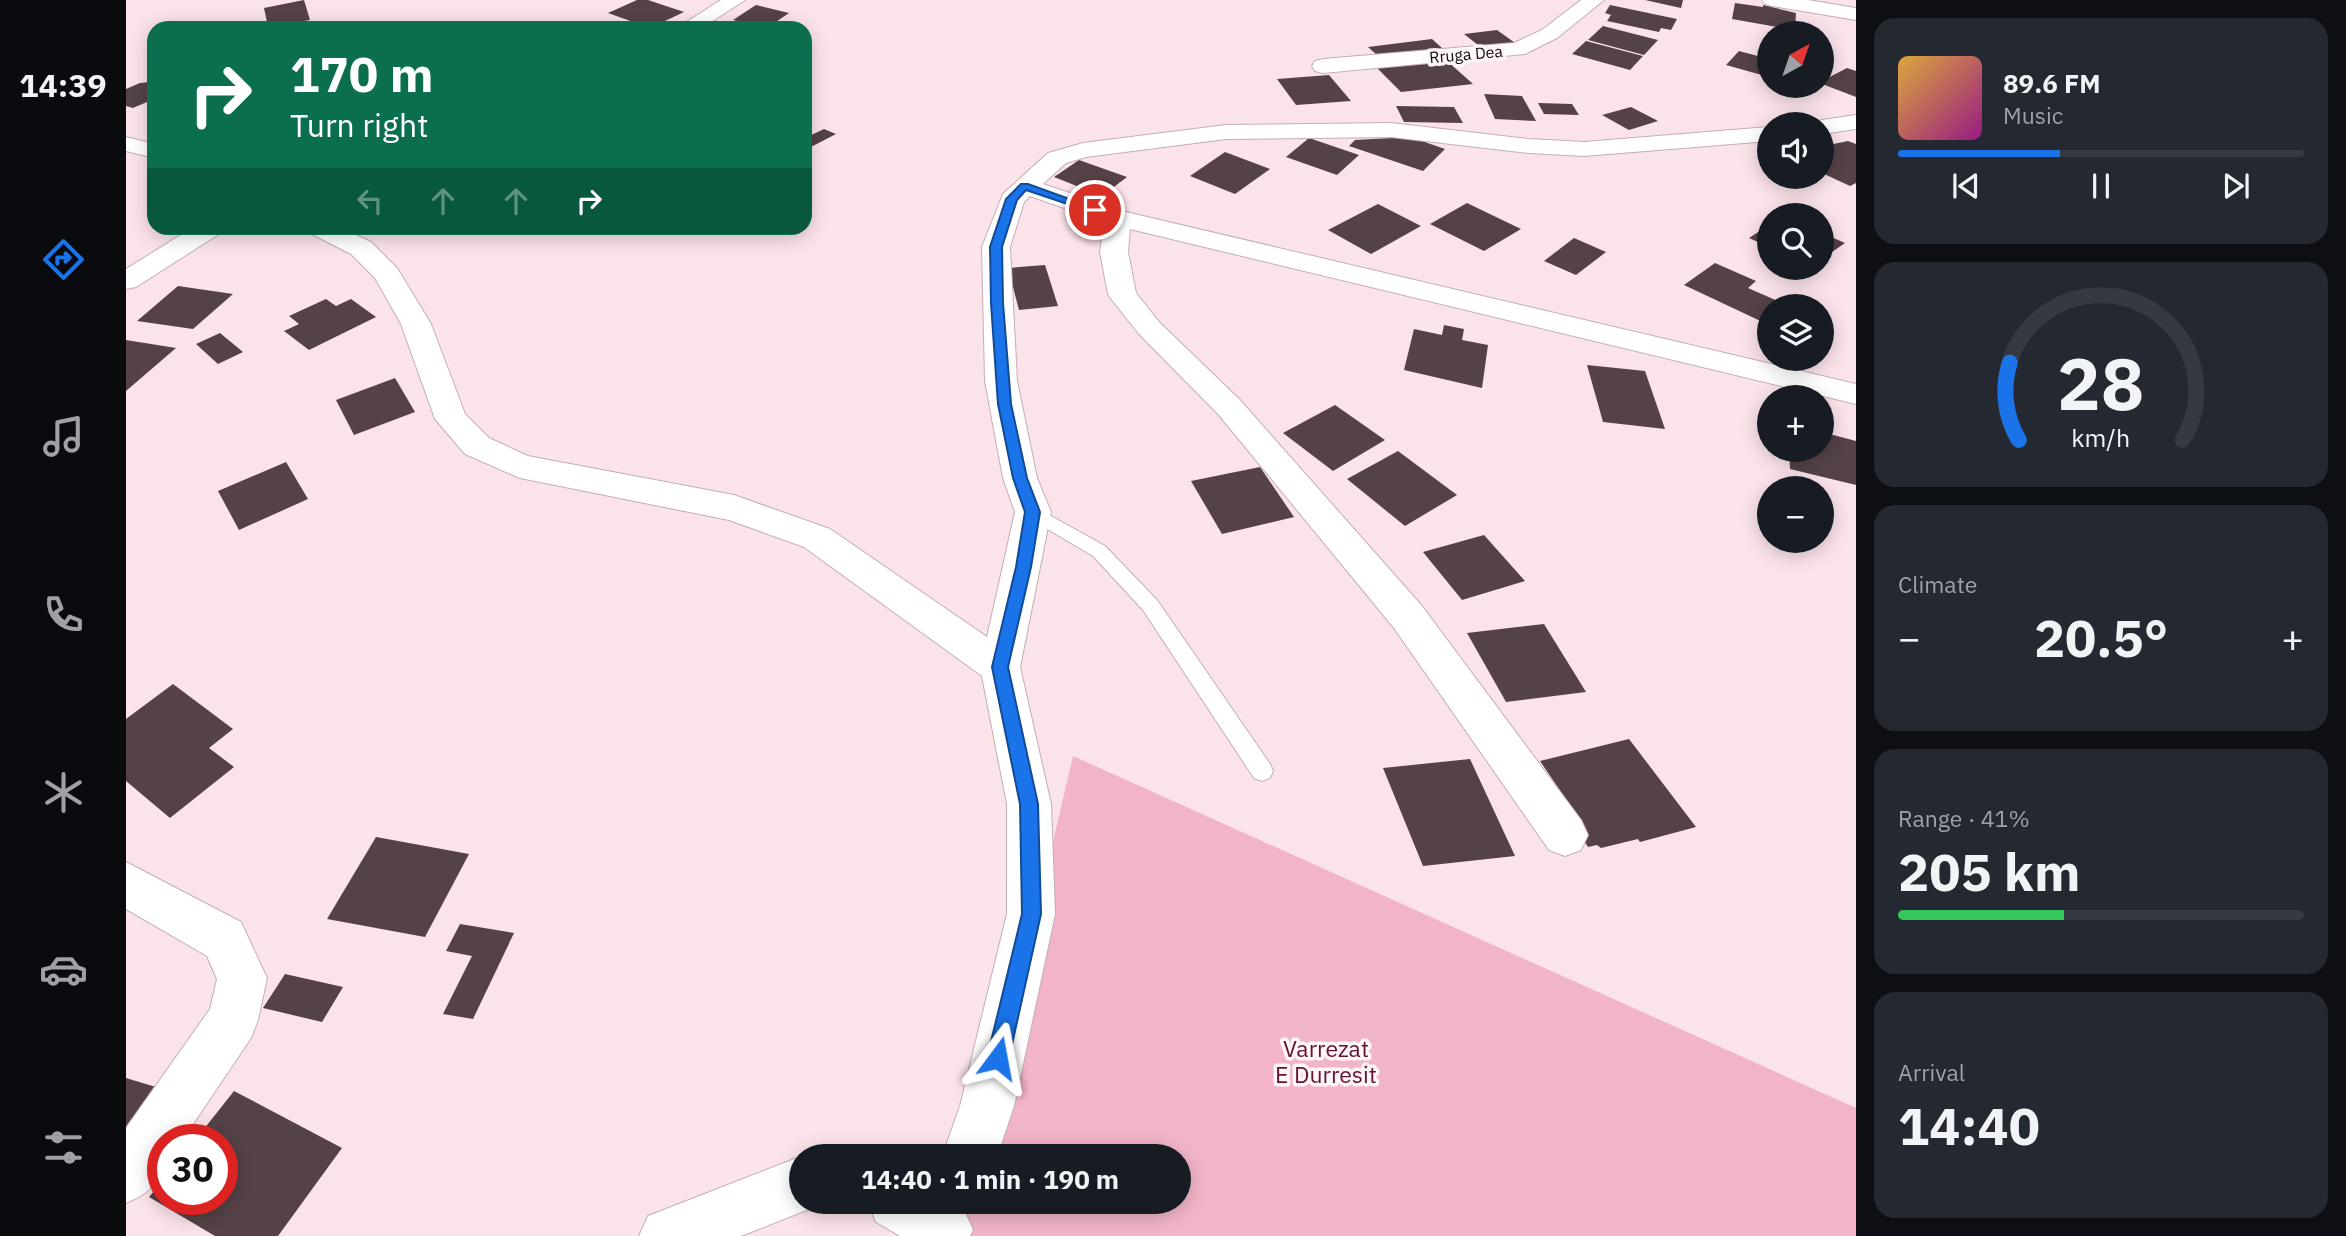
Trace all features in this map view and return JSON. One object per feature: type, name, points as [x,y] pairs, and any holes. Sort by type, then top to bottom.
[{"type":"street","points":[[699,21],[735,0]]},
{"type":"street","name":"Rruga Dea","points":[[1323,66],[1517,49],[1549,36],[1594,0]]},
{"type":"street","points":[[1772,0],[1856,14]]},
{"type":"street","points":[[1834,125],[1856,122]]},
{"type":"street","points":[[974,1144],[987,1106],[1031,914],[1029,804],[1000,667],[1033,512],[1020,478],[1001,381],[996,247],[1012,199],[1057,158],[1083,150],[1226,132],[1391,130],[1529,146],[1584,149],[1757,135]]},
{"type":"street","points":[[126,144],[147,149]]},
{"type":"street","points":[[1024,186],[1118,218],[1856,394]]},
{"type":"street","points":[[1118,218],[1114,252],[1122,294],[1149,328],[1229,407],[1408,617],[1565,835]]},
{"type":"street","points":[[126,281],[199,235]]},
{"type":"street","points":[[335,235],[361,248],[387,274],[416,324],[452,419],[477,446],[520,466],[734,508],[817,538],[1000,667]]},
{"type":"street","points":[[126,884],[224,939],[242,978],[233,1020],[126,1175]]},
{"type":"street","points":[[668,1236],[789,1189]]},
{"type":"street","points":[[920,1214],[945,1226]]},
{"type":"lane","points":[[1033,512],[1099,551],[1150,606],[1262,771]]},
{"type":"green space","name":"Varrezat E Durresit","points":[[1073,756],[1856,1108],[1856,1236],[963,1236],[967,1214],[1191,1214],[1191,1144],[982,1144]]},
{"type":"building","points":[[304,0],[310,20],[267,21],[264,8]]},
{"type":"building","points":[[637,0],[648,0],[684,12],[665,21],[630,21],[608,13]]},
{"type":"building","points":[[1645,0],[1683,0],[1681,8]]},
{"type":"building","points":[[1735,3],[1763,5],[1796,13],[1796,21],[1757,21],[1757,23],[1732,19]]},
{"type":"building","points":[[756,5],[789,13],[777,21],[733,20]]},
{"type":"building","points":[[1610,5],[1677,19],[1671,30],[1661,28],[1659,32],[1607,21],[1611,15],[1605,13]]},
{"type":"building","points":[[1603,26],[1658,40],[1644,55],[1588,40]]},
{"type":"building","points":[[1497,30],[1518,45],[1483,49],[1464,34]]},
{"type":"building","points":[[1432,39],[1442,48],[1378,56],[1368,47]]},
{"type":"building","points":[[1586,41],[1643,56],[1630,70],[1572,54]]},
{"type":"building","points":[[1739,51],[1757,56],[1757,74],[1726,65]]},
{"type":"building","points":[[1446,60],[1473,84],[1401,92],[1375,66]]},
{"type":"building","points":[[1847,68],[1856,71],[1856,97],[1834,89],[1834,75]]},
{"type":"building","points":[[1329,75],[1351,101],[1296,105],[1277,79]]},
{"type":"building","points":[[147,82],[147,102],[133,108],[126,106],[126,89]]},
{"type":"building","points":[[1484,94],[1522,96],[1536,121],[1495,119]]},
{"type":"building","points":[[1538,103],[1572,104],[1579,115],[1544,114]]},
{"type":"building","points":[[1396,106],[1454,107],[1463,123],[1404,122]]},
{"type":"building","points":[[1631,107],[1658,121],[1629,130],[1602,115]]},
{"type":"building","points":[[824,129],[836,134],[812,146],[812,135]]},
{"type":"building","points":[[1410,137],[1445,149],[1423,171],[1349,146],[1355,140]]},
{"type":"building","points":[[1309,138],[1359,155],[1337,175],[1286,157]]},
{"type":"building","points":[[1848,141],[1856,144],[1856,183],[1850,186],[1834,179],[1834,144]]},
{"type":"building","points":[[1225,152],[1270,169],[1235,194],[1190,176]]},
{"type":"building","points":[[1079,160],[1127,177],[1102,196],[1054,177]]},
{"type":"building","points":[[1467,203],[1521,229],[1484,251],[1430,224]]},
{"type":"building","points":[[1378,204],[1421,226],[1371,254],[1328,230]]},
{"type":"building","points":[[1757,233],[1757,242],[1749,238]]},
{"type":"building","points":[[1574,238],[1606,252],[1576,275],[1544,261]]},
{"type":"building","points":[[1834,238],[1845,243],[1834,251]]},
{"type":"building","points":[[1715,263],[1756,281],[1748,288],[1762,294],[1757,294],[1757,319],[1684,285]]},
{"type":"building","points":[[1045,265],[1058,306],[1019,310],[1008,268]]},
{"type":"building","points":[[178,286],[233,294],[193,329],[137,321]]},
{"type":"building","points":[[326,299],[336,306],[351,299],[376,317],[309,350],[284,331],[299,324],[289,316]]},
{"type":"building","points":[[1444,325],[1464,329],[1462,340],[1488,345],[1482,388],[1404,370],[1414,329],[1442,335]]},
{"type":"building","points":[[220,333],[243,352],[218,364],[196,344]]},
{"type":"building","points":[[126,340],[176,348],[126,391]]},
{"type":"building","points":[[1587,365],[1645,371],[1665,429],[1603,422]]},
{"type":"building","points":[[395,378],[415,412],[354,435],[336,400]]},
{"type":"building","points":[[1335,405],[1385,440],[1333,471],[1283,433]]},
{"type":"building","points":[[1834,435],[1856,441],[1856,485],[1834,480],[1834,476],[1819,476],[1790,469],[1790,462],[1834,462]]},
{"type":"building","points":[[1398,451],[1457,495],[1405,526],[1347,479]]},
{"type":"building","points":[[286,462],[308,499],[239,530],[218,491]]},
{"type":"building","points":[[1260,467],[1294,517],[1222,534],[1191,481]]},
{"type":"building","points":[[1484,535],[1525,581],[1462,600],[1423,552]]},
{"type":"building","points":[[1544,624],[1586,692],[1506,702],[1467,633]]},
{"type":"building","points":[[173,684],[233,729],[209,748],[234,767],[170,818],[126,781],[126,719]]},
{"type":"building","points":[[1629,739],[1696,827],[1640,842],[1638,839],[1601,848],[1597,845],[1588,847],[1562,808],[1570,805],[1540,761]]},
{"type":"building","points":[[1470,759],[1515,856],[1423,866],[1383,768]]},
{"type":"building","points":[[376,837],[469,854],[425,937],[327,919]]},
{"type":"building","points":[[460,924],[514,933],[473,1019],[443,1014],[472,956],[446,951]]},
{"type":"building","points":[[285,974],[343,987],[322,1022],[263,1008]]},
{"type":"building","points":[[126,1078],[156,1087],[126,1130]]},
{"type":"building","points":[[234,1091],[342,1148],[278,1236],[215,1236],[179,1215],[238,1215],[238,1124],[208,1124]]},
{"type":"route","points":[[998,1058],[1031,914],[1029,804],[1000,667],[1033,512],[1020,478],[1004,404],[996,247],[1012,199],[1024,186],[1095,210]]}]
